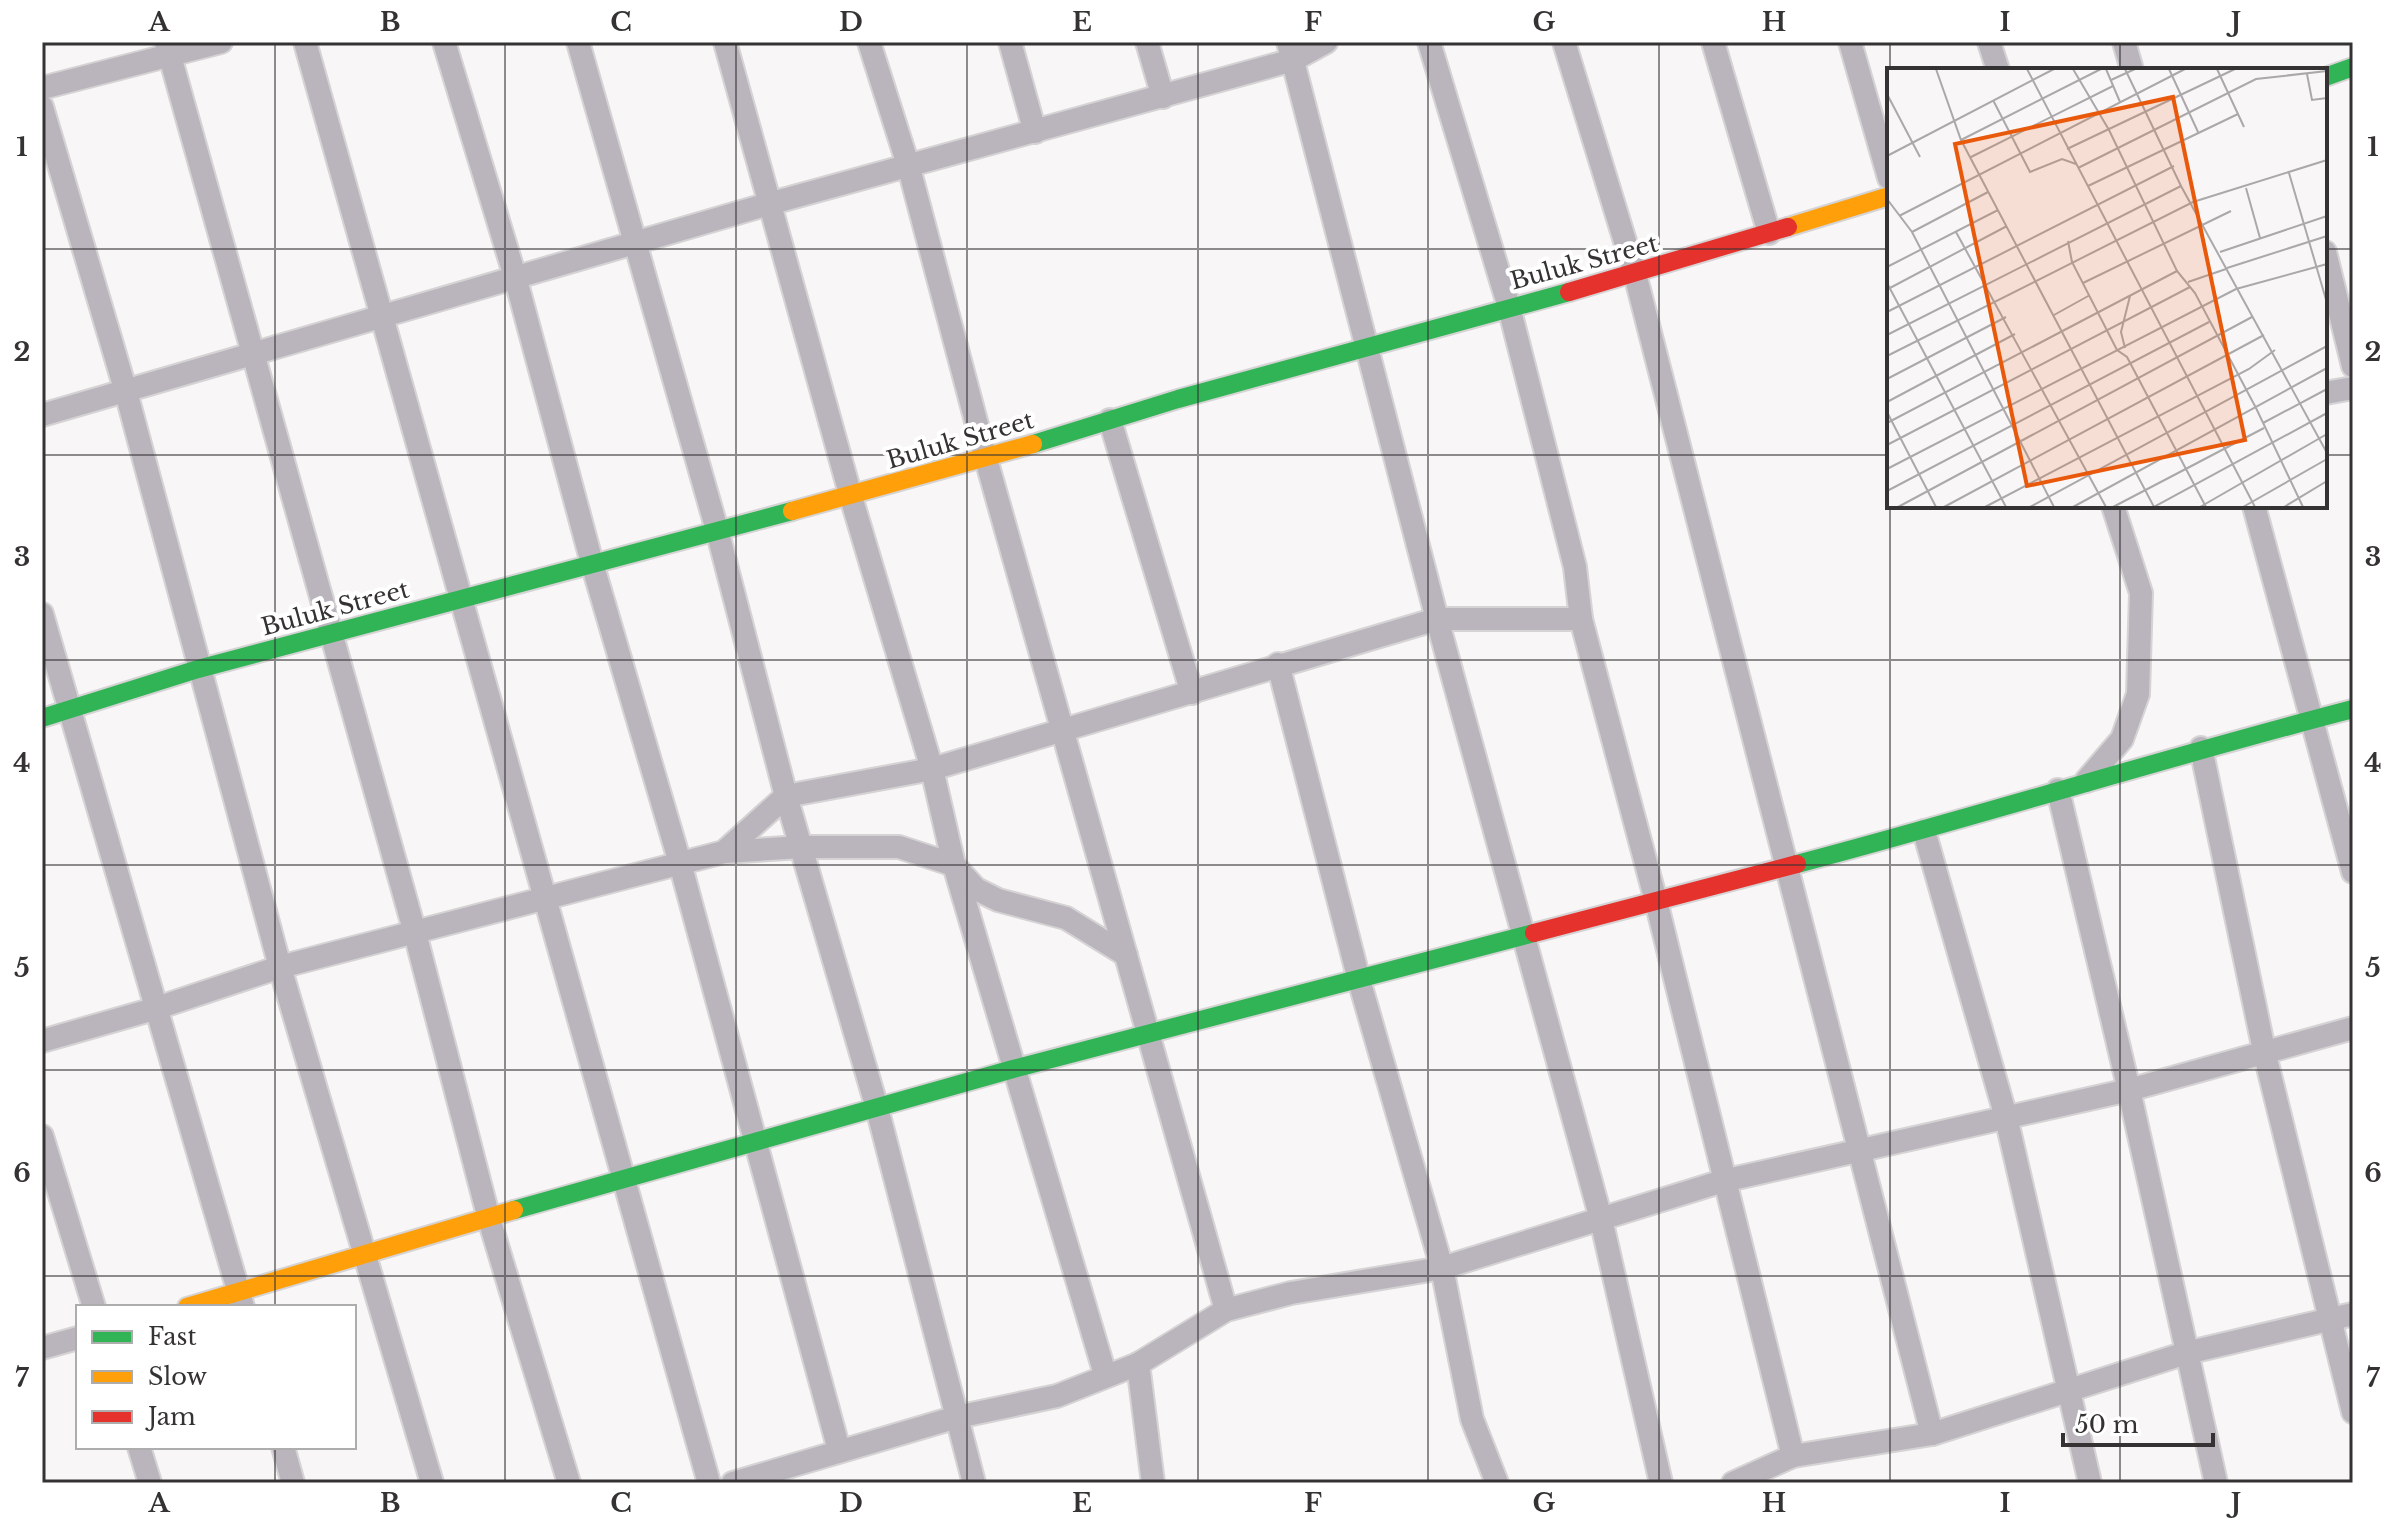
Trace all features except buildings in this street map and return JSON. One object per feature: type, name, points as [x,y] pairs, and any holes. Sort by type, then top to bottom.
[{"type":"street","points":[[42,88],[168,49],[221,42]]},
{"type":"street","points":[[305,42],[385,316],[544,898],[709,1483]]},
{"type":"street","points":[[444,42],[516,280],[592,563],[680,863],[839,1450]]},
{"type":"street","points":[[578,42],[717,530],[786,796],[877,1108],[974,1483]]},
{"type":"street","points":[[725,42],[851,497],[932,769],[954,865],[1105,1374]]},
{"type":"street","points":[[869,42],[909,168],[986,459],[1226,1310]]},
{"type":"street","points":[[1010,42],[1035,132]]},
{"type":"street","points":[[1147,42],[1163,97]]},
{"type":"street","points":[[42,415],[516,280],[772,203],[1163,97],[1291,51],[1326,42]]},
{"type":"street","points":[[1429,42],[1509,307],[1575,567],[1581,619],[1656,901],[1793,1456]]},
{"type":"street","points":[[1564,42],[1635,274],[1932,1434]]},
{"type":"street","points":[[1713,42],[1769,233]]},
{"type":"street","points":[[1850,42],[1887,171]]},
{"type":"street","points":[[1989,42],[1997,68]]},
{"type":"street","points":[[2124,42],[2131,68]]},
{"type":"street","points":[[168,49],[334,635],[489,1219],[569,1483]]},
{"type":"street","points":[[1291,51],[1437,619],[1601,1219],[1661,1483]]},
{"type":"street","points":[[2327,76],[2353,67]]},
{"type":"street","points":[[42,107],[126,392],[280,967],[432,1483]]},
{"type":"street","name":"Buluk Street","points":[[42,718],[198,669],[986,459],[1110,420],[1635,274],[1887,197]]},
{"type":"street","points":[[2327,260],[2353,366]]},
{"type":"street","points":[[2327,393],[2353,388]]},
{"type":"street","points":[[1110,420],[1192,693]]},
{"type":"street","points":[[2086,781],[2122,739],[2138,694],[2141,593],[2114,508]]},
{"type":"street","points":[[2255,508],[2353,872]]},
{"type":"street","points":[[42,614],[154,1009],[241,1300]]},
{"type":"street","points":[[724,852],[786,796],[932,769],[1437,619],[1581,619]]},
{"type":"street","points":[[1278,664],[1359,980],[1442,1268],[1472,1419],[1497,1483]]},
{"type":"street","points":[[202,1305],[241,1300],[363,1252],[1013,1069],[1924,831],[2201,748],[2353,709]]},
{"type":"street","points":[[2201,748],[2265,1055],[2342,1317],[2353,1412]]},
{"type":"street","points":[[2058,790],[2129,1090],[2216,1483]]},
{"type":"street","points":[[1924,831],[2006,1117],[2090,1483]]},
{"type":"street","points":[[42,1041],[154,1009],[280,967],[724,852],[801,847],[899,847],[954,865],[976,889],[998,900],[1066,918],[1126,955]]},
{"type":"street","points":[[733,1483],[957,1417],[1057,1396],[1105,1374],[1138,1364],[1226,1310],[1291,1293],[1442,1268],[1723,1181],[2129,1090],[2265,1055],[2353,1028]]},
{"type":"street","points":[[42,1136],[93,1305]]},
{"type":"street","points":[[1733,1483],[1793,1456],[1932,1434],[2186,1353],[2342,1317]]},
{"type":"street","points":[[42,1348],[76,1339]]},
{"type":"street","points":[[1138,1364],[1153,1483]]},
{"type":"street","points":[[140,1449],[150,1483]]},
{"type":"street","points":[[284,1449],[293,1483]]},
{"type":"traffic: fast","points":[[2327,76],[2353,67]]},
{"type":"traffic: fast","points":[[1033,444],[1178,399],[1569,292]]},
{"type":"traffic: fast","points":[[42,718],[198,669],[792,511]]},
{"type":"traffic: fast","points":[[1797,864],[2353,709]]},
{"type":"traffic: fast","points":[[514,1210],[1013,1069],[1534,933]]},
{"type":"traffic: slow","points":[[1788,227],[1887,197]]},
{"type":"traffic: slow","points":[[792,511],[1033,444]]},
{"type":"traffic: slow","points":[[194,1305],[514,1210]]},
{"type":"traffic: jam","points":[[1569,292],[1788,227]]},
{"type":"traffic: jam","points":[[1534,933],[1797,864]]}]
